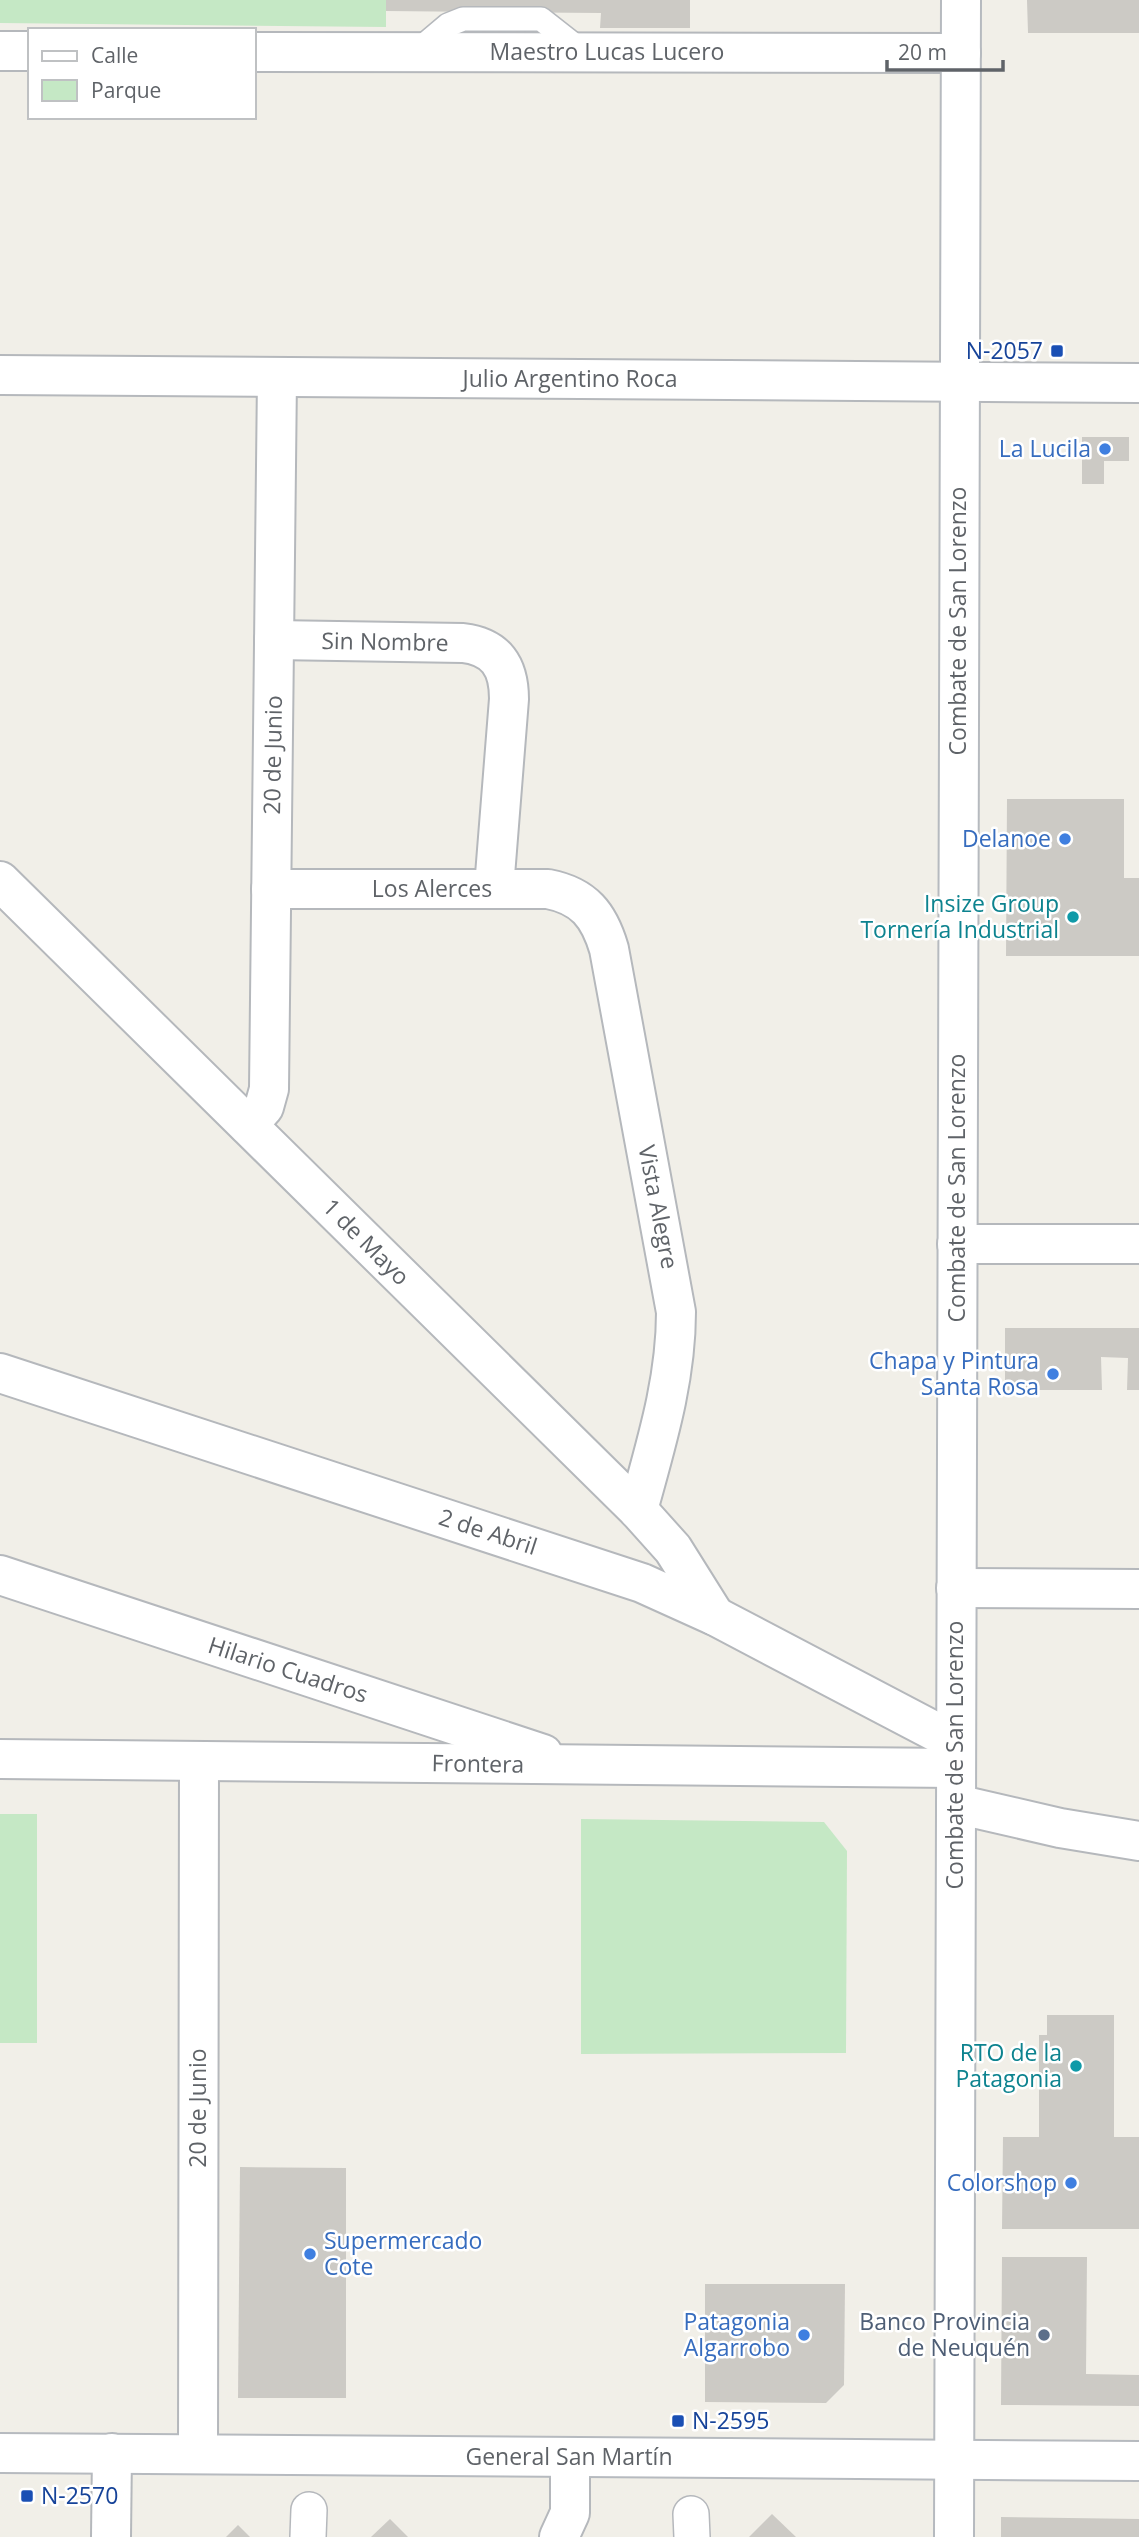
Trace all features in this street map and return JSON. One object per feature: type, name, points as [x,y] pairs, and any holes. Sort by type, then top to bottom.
[{"type":"street","name":"Combate de San Lorenzo","points":[[954,2537],[961,0]]},
{"type":"street","points":[[0,51],[28,51]]},
{"type":"street","name":"Maestro Lucas Lucero","points":[[256,52],[961,53]]},
{"type":"street","name":"Julio Argentino Roca","points":[[0,375],[1139,383]]},
{"type":"street","name":"20 de Junio","points":[[248,1125],[261,1112],[268,1095],[277,377]]},
{"type":"street","name":"Sin Nombre","points":[[274,640],[463,643],[494,653],[506,671],[509,684],[494,888]]},
{"type":"street","name":"1 de Mayo","points":[[0,881],[638,1510],[673,1549],[715,1616]]},
{"type":"street","name":"Los Alerces","points":[[271,889],[494,888],[556,891],[579,899],[589,907]]},
{"type":"street","name":"Vista Alegre","points":[[589,907],[597,918],[609,949],[676,1312],[675,1351],[668,1399],[638,1510]]},
{"type":"street","points":[[957,1244],[1139,1244]]},
{"type":"street","name":"2 de Abril","points":[[0,1373],[629,1579],[715,1616],[955,1771]]},
{"type":"street","name":"Hilario Cuadros","points":[[0,1574],[577,1765]]},
{"type":"street","points":[[956,1588],[1139,1588]]},
{"type":"street","name":"Frontera","points":[[0,1759],[955,1771]]},
{"type":"street","name":"20 de Junio","points":[[198,2454],[199,1761]]},
{"type":"street","points":[[955,1771],[1086,1833],[1139,1841]]},
{"type":"street","name":"General San Martín","points":[[0,2453],[1139,2461]]},
{"type":"street","points":[[111,2537],[112,2453]]},
{"type":"street","points":[[559,2537],[570,2513],[570,2457]]},
{"type":"green space","points":[[0,0],[386,0],[386,27],[0,23]]},
{"type":"green space","points":[[0,1814],[37,1814],[37,2043],[0,2043]]},
{"type":"green space","points":[[581,1819],[824,1822],[847,1851],[846,2053],[581,2054]]},
{"type":"building","points":[[386,0],[690,0],[690,28],[600,28],[601,13],[386,11]]},
{"type":"building","points":[[1027,0],[1139,0],[1139,33],[1028,33]]},
{"type":"building","name":"La Lucila","points":[[1082,437],[1129,437],[1129,461],[1104,461],[1104,484],[1082,484]]},
{"type":"building","points":[[1007,799],[1124,799],[1124,878],[1139,878],[1139,956],[1006,956]]},
{"type":"building","name":"Chapa y Pintura Santa Rosa","points":[[1005,1328],[1139,1328],[1139,1390],[1127,1390],[1128,1358],[1101,1357],[1102,1390],[1005,1390]]},
{"type":"building","points":[[1047,2015],[1114,2015],[1114,2137],[1139,2137],[1139,2229],[1002,2229],[1003,2137],[1039,2137],[1039,2035],[1047,2035]]},
{"type":"building","name":"Supermercado Cote","points":[[240,2167],[346,2168],[346,2398],[238,2398]]},
{"type":"building","name":"Banco Provincia de Neuquén","points":[[1002,2257],[1087,2257],[1086,2374],[1139,2375],[1139,2406],[1001,2405]]},
{"type":"building","points":[[705,2284],[845,2284],[844,2385],[826,2403],[705,2402]]},
{"type":"building","points":[[772,2514],[796,2537],[749,2537]]},
{"type":"building","points":[[1001,2517],[1139,2519],[1139,2537],[1001,2537]]},
{"type":"building","points":[[390,2519],[408,2537],[371,2537]]},
{"type":"building","points":[[238,2525],[250,2537],[226,2537]]},
{"type":"place","name":"N-2057","points":[[1057,351]]},
{"type":"place","name":"La Lucila","points":[[1105,449]]},
{"type":"place","name":"Delanoe","points":[[1065,839]]},
{"type":"place","name":"Insize Group Tornería Industrial","points":[[1073,917]]},
{"type":"place","name":"Chapa y Pintura Santa Rosa","points":[[1053,1374]]},
{"type":"place","name":"RTO de la Patagonia","points":[[1076,2066]]},
{"type":"place","name":"Colorshop","points":[[1071,2183]]},
{"type":"place","name":"Supermercado Cote","points":[[310,2254]]},
{"type":"place","name":"Patagonia Algarrobo","points":[[804,2335]]},
{"type":"place","name":"Banco Provincia de Neuquén","points":[[1044,2335]]},
{"type":"place","name":"N-2595","points":[[678,2421]]},
{"type":"place","name":"N-2570","points":[[27,2496]]}]
